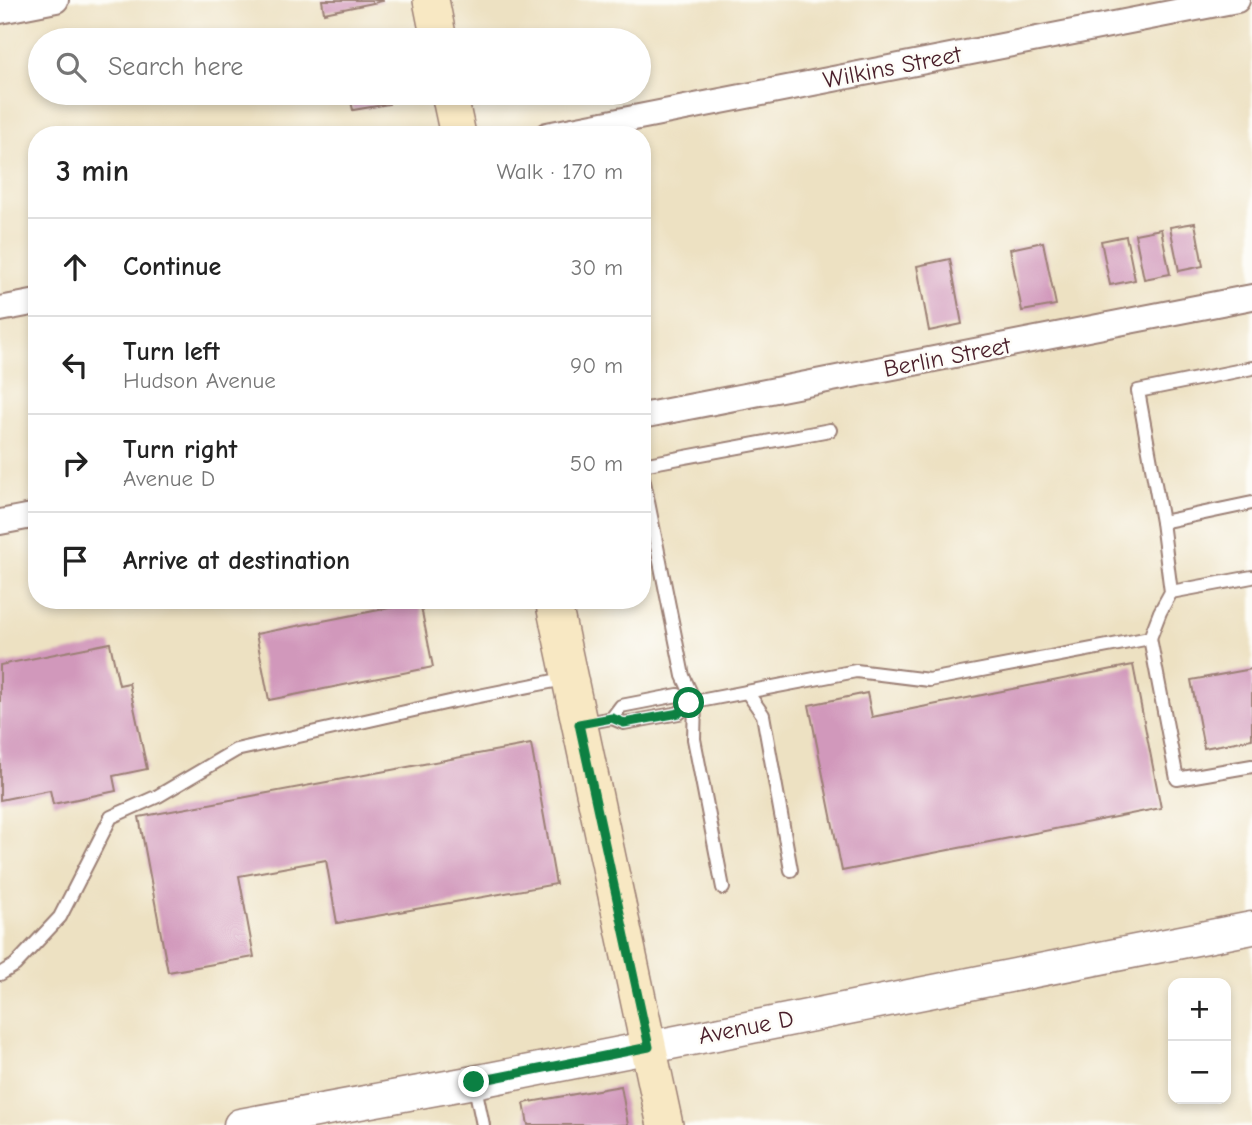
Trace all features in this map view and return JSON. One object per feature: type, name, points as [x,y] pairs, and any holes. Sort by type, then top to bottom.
[{"type":"main road","points":[[431,0],[437,28]]},
{"type":"main road","points":[[452,105],[456,126]]},
{"type":"main road","points":[[555,609],[569,678],[596,721],[649,1047],[665,1125]]},
{"type":"street","points":[[0,11],[56,0]]},
{"type":"street","name":"Wilkins Street","points":[[593,126],[1237,0]]},
{"type":"street","name":"Berlin Street","points":[[651,414],[1252,297]]},
{"type":"street","points":[[0,309],[28,304]]},
{"type":"street","points":[[0,522],[28,517]]},
{"type":"street","name":"Avenue D","points":[[240,1125],[474,1082],[1252,928]]},
{"type":"lane","points":[[1252,368],[1138,391],[1162,522],[1171,592],[1150,638],[1177,779],[1252,766]]},
{"type":"lane","points":[[651,463],[830,430]]},
{"type":"lane","points":[[1162,522],[1252,503]]},
{"type":"lane","points":[[651,517],[683,676],[692,703],[694,739],[723,888]]},
{"type":"lane","points":[[1171,592],[1252,577]]},
{"type":"lane","points":[[596,721],[624,723],[679,713],[692,703],[856,671],[929,680],[1150,638]]},
{"type":"lane","points":[[0,974],[15,965],[60,917],[111,817],[158,796],[236,750],[461,699],[569,678]]},
{"type":"lane","points":[[747,692],[763,715],[792,870]]},
{"type":"lane","points":[[474,1082],[483,1125]]},
{"type":"building","points":[[322,0],[383,0],[383,1],[324,13]]},
{"type":"building","points":[[352,105],[383,105],[353,110]]},
{"type":"building","points":[[1195,223],[1203,266],[1179,271],[1170,227]]},
{"type":"building","points":[[1161,229],[1170,274],[1144,279],[1135,234]]},
{"type":"building","points":[[1126,236],[1135,280],[1110,285],[1101,241]]},
{"type":"building","points":[[1043,242],[1056,305],[1022,311],[1010,249]]},
{"type":"building","points":[[950,259],[962,324],[929,331],[917,266]]},
{"type":"building","points":[[384,609],[421,609],[433,667],[269,700],[256,634]]},
{"type":"building","points":[[110,643],[119,685],[129,683],[147,769],[113,776],[116,791],[53,804],[50,790],[0,800],[0,665]]},
{"type":"building","points":[[1133,665],[1161,808],[842,871],[809,705],[867,693],[872,717]]},
{"type":"building","points":[[1252,669],[1252,739],[1204,748],[1191,680]]},
{"type":"building","points":[[531,744],[556,884],[337,923],[326,860],[239,876],[254,957],[168,972],[139,817]]},
{"type":"building","points":[[621,1086],[628,1125],[528,1125],[524,1103]]},
{"type":"route","points":[[474,1082],[649,1047],[579,724],[612,718],[624,723],[679,713],[689,703]]}]
